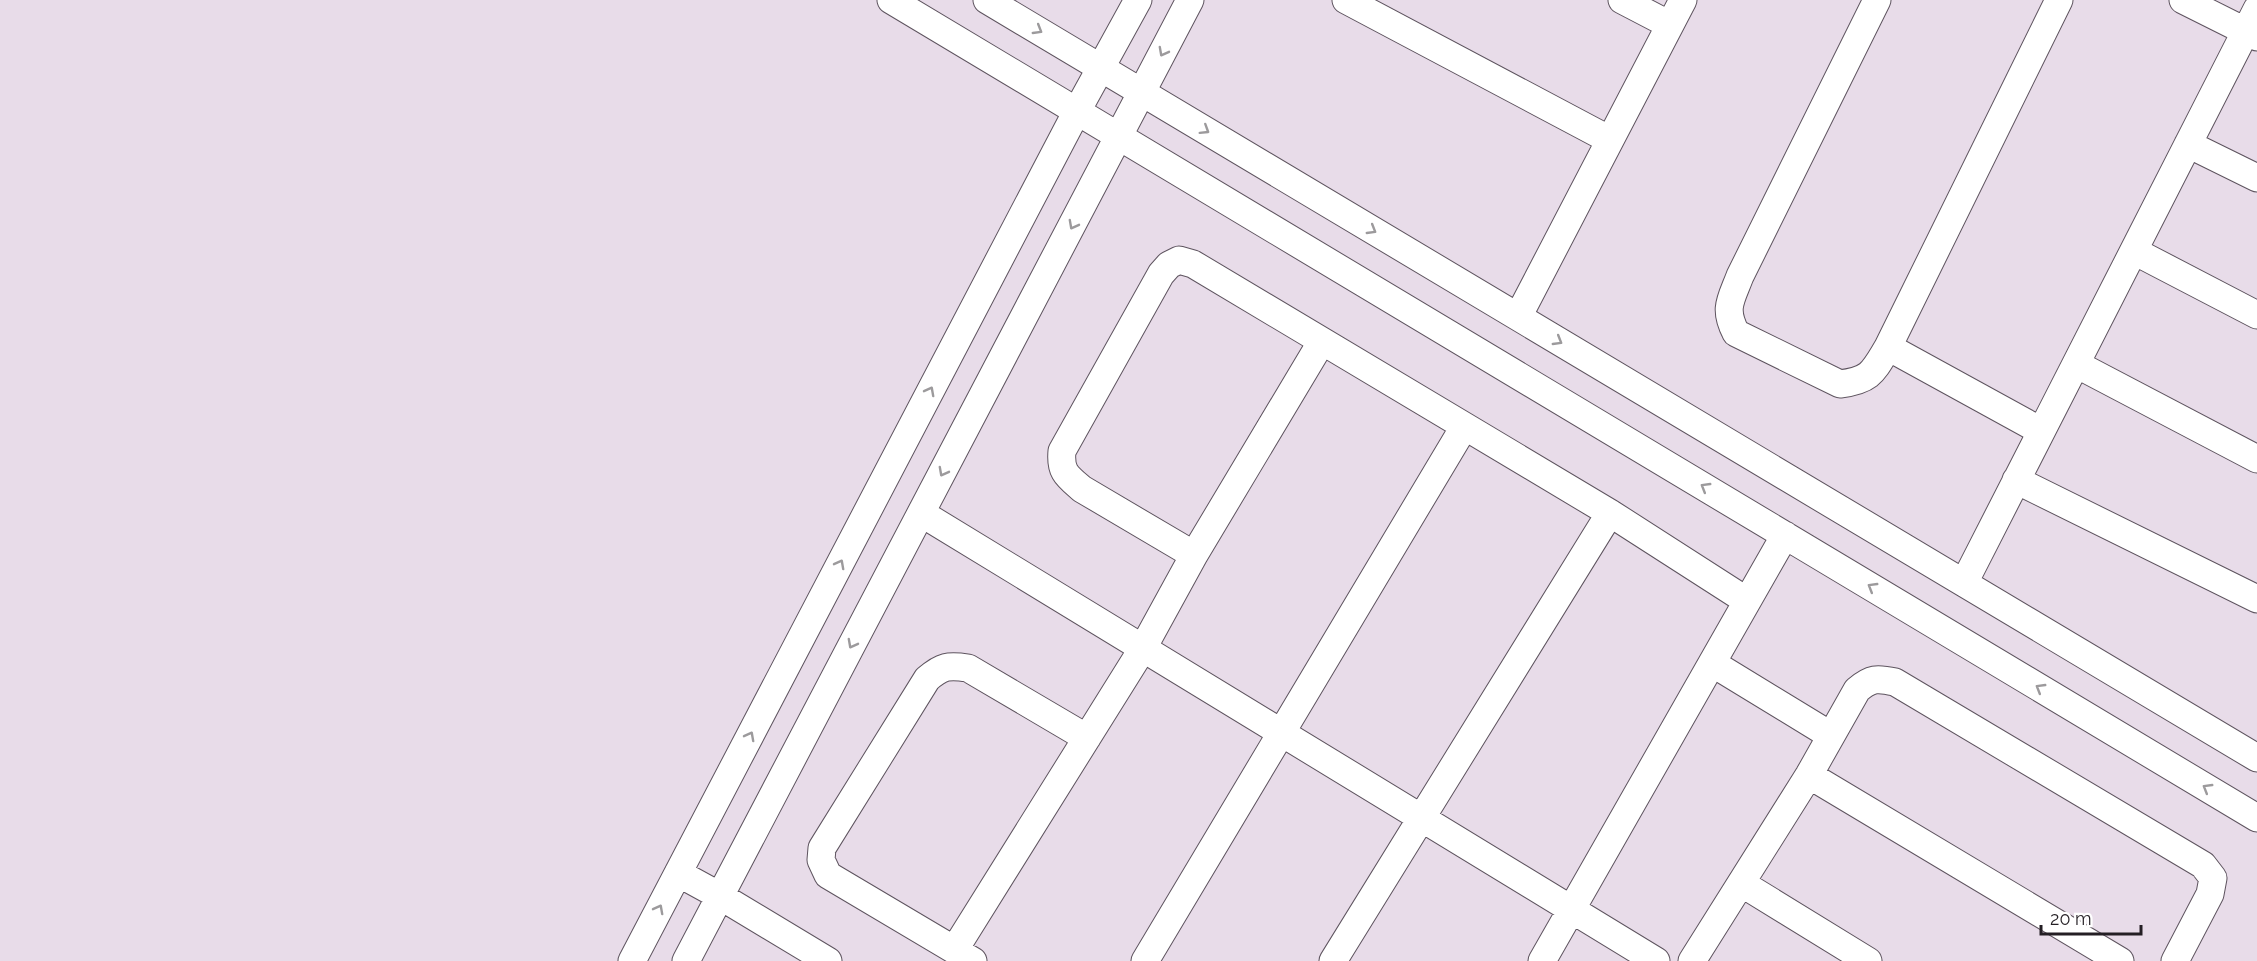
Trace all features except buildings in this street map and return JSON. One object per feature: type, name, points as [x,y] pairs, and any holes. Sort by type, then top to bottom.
[{"type":"street","points":[[891,0],[2257,818]]},
{"type":"street","points":[[987,0],[2257,758]]},
{"type":"street","points":[[632,961],[1077,111],[1138,0]]},
{"type":"street","points":[[686,961],[1190,0]]},
{"type":"street","points":[[1346,0],[1610,140]]},
{"type":"street","points":[[1622,0],[1670,25]]},
{"type":"street","points":[[1518,317],[1683,0]]},
{"type":"street","points":[[1877,0],[1740,276],[1728,317],[1736,333],[1840,384],[1857,382],[1872,373],[1888,347],[2059,0]]},
{"type":"street","points":[[1964,583],[2188,144],[2253,26],[2183,0]]},
{"type":"street","points":[[2188,144],[2257,178]]},
{"type":"street","points":[[2134,251],[2257,315]]},
{"type":"street","points":[[1194,555],[1082,489],[1068,477],[1061,465],[1062,451],[1161,274],[1168,265],[1179,260],[1193,264],[1610,513],[1747,601]]},
{"type":"street","points":[[1087,738],[968,668],[954,666],[940,668],[927,679],[822,848],[821,860],[828,875],[964,955],[1087,738],[1143,648],[1194,555],[1322,341]]},
{"type":"street","points":[[1888,347],[2041,430]]},
{"type":"street","points":[[2076,364],[2257,459]]},
{"type":"street","points":[[1145,961],[1464,427]]},
{"type":"street","points":[[2016,480],[2257,599]]},
{"type":"street","points":[[921,513],[1656,961]]},
{"type":"street","points":[[1333,961],[1610,513]]},
{"type":"street","points":[[1542,961],[1785,535]]},
{"type":"street","points":[[1712,663],[1830,735]]},
{"type":"street","points":[[1692,961],[1809,775],[1857,690],[1868,680],[1882,679],[1895,682],[2203,865],[2213,878],[2211,894],[2175,961]]},
{"type":"street","points":[[1809,775],[2120,961]]},
{"type":"street","points":[[678,873],[828,961]]},
{"type":"street","points":[[1741,883],[1868,961]]}]
